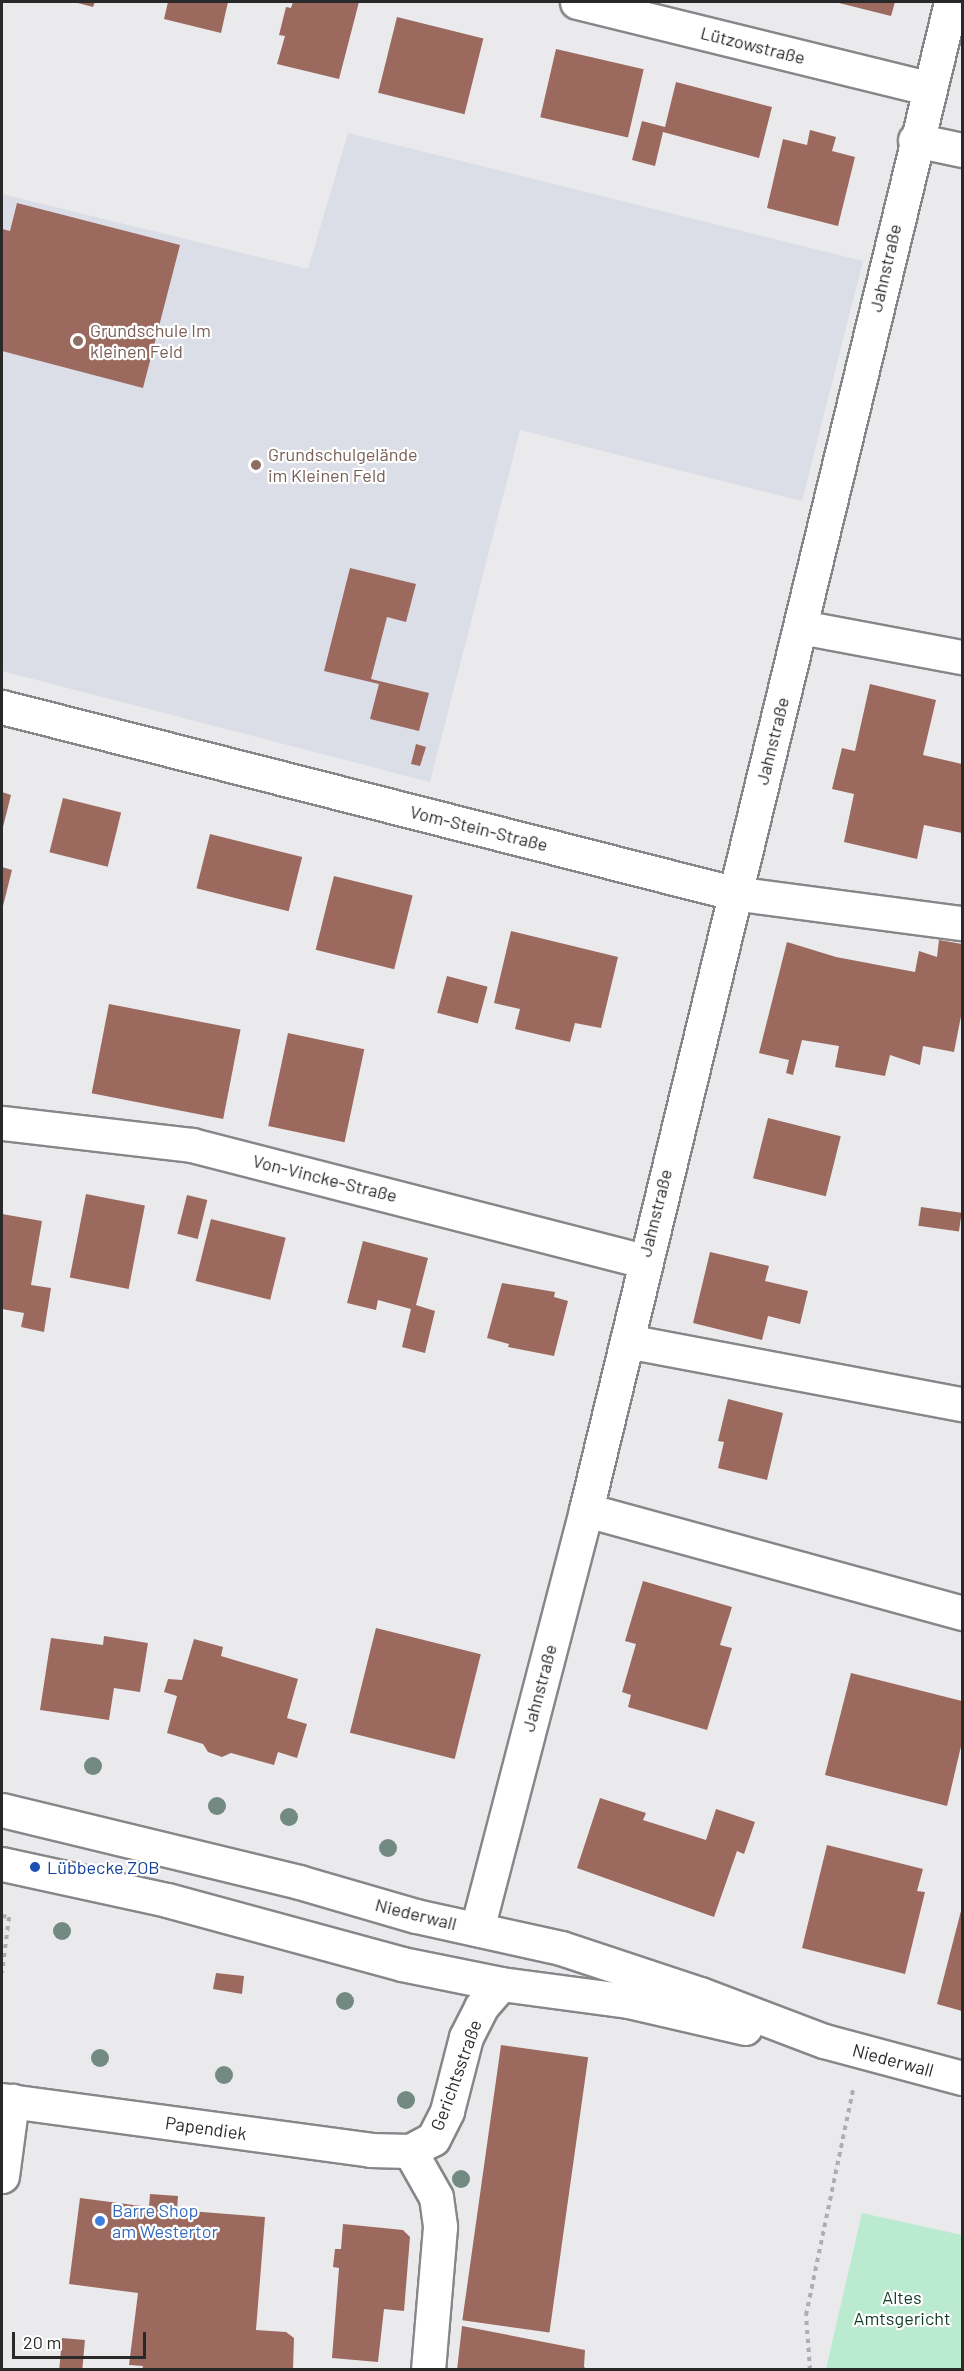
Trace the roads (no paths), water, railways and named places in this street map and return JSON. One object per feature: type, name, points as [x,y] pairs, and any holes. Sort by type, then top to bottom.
[{"type":"street","name":"Lützowstraße","points":[[577,2],[928,88]]},
{"type":"street","name":"Jahnstraße","points":[[477,1929],[627,1341],[643,1261],[801,627],[915,140],[951,2]]},
{"type":"street","points":[[915,140],[963,150]]},
{"type":"street","points":[[801,627],[963,657]]},
{"type":"street","name":"Vom-Stein-Straße","points":[[2,706],[733,893],[963,923]]},
{"type":"street","name":"Von-Vincke-Straße","points":[[2,1123],[192,1145],[643,1261]]},
{"type":"street","points":[[627,1341],[963,1404]]},
{"type":"street","points":[[585,1510],[963,1613]]},
{"type":"street","name":"Niederwall","points":[[2,1810],[561,1948],[700,1994],[824,2041],[963,2078]]},
{"type":"street","name":"Niederwall","points":[[2,1864],[167,1900],[402,1964],[501,1984],[628,2001],[720,2024],[824,2041]]},
{"type":"street","name":"Gerichtsstraße","points":[[410,2151],[433,2139],[447,2111],[466,2037],[481,2007],[501,1984]]},
{"type":"street","points":[[2,2176],[7,2101]]},
{"type":"street","name":"Papendiek","points":[[7,2101],[370,2150],[410,2151]]},
{"type":"street","points":[[410,2151],[436,2197],[440,2227],[428,2370]]},
{"type":"place","name":"Grundschule Im kleinen Feld","points":[[78,341]]},
{"type":"place","name":"Grundschulgelände im Kleinen Feld","points":[[256,465]]},
{"type":"place","name":"Lübbecke ZOB","points":[[35,1867]]},
{"type":"place","name":"Barre Shop am Westertor","points":[[100,2221]]},
{"type":"park label","name":"Altes Amtsgericht","points":[[902,2308]]}]
